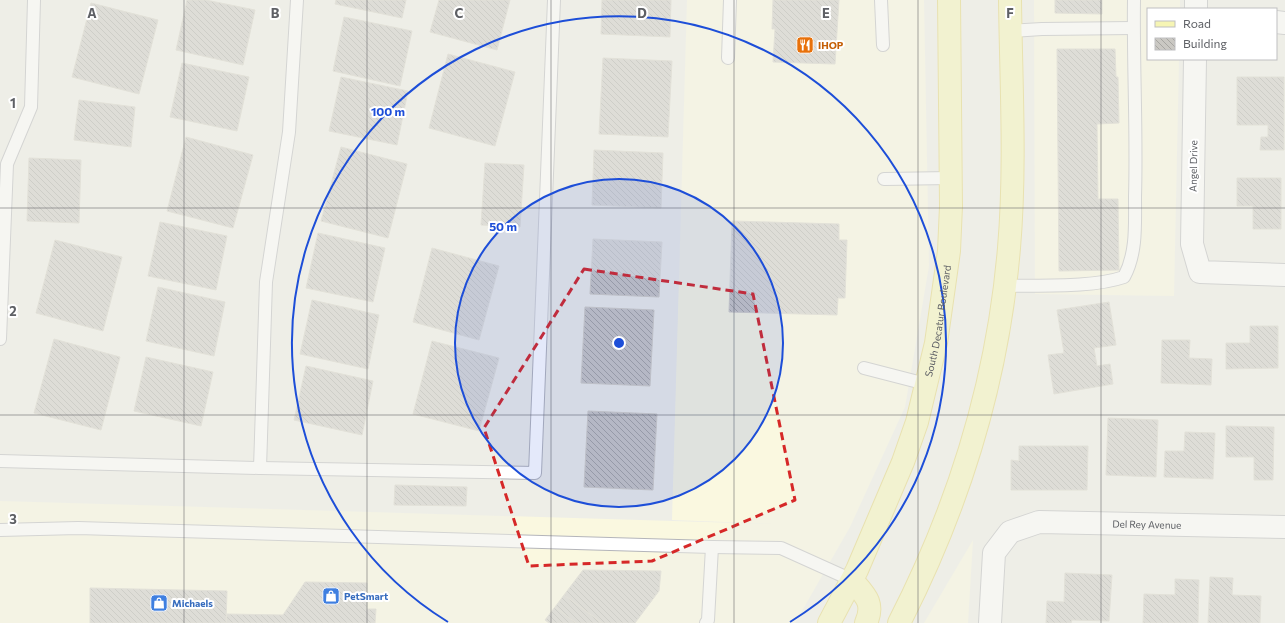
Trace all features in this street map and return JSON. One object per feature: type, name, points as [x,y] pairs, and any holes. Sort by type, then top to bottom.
[{"type":"main road","name":"South Decatur Boulevard","points":[[829,623],[852,580],[882,516],[903,462],[926,384],[944,297],[949,251],[951,178],[949,0]]},
{"type":"main road","points":[[901,622],[945,524],[970,450],[998,331],[1005,286],[1012,203],[1010,0]]},
{"type":"main road","points":[[852,580],[867,598],[870,613],[866,623]]},
{"type":"street","name":"Angel Drive","points":[[1195,60],[1192,244],[1200,272],[1285,275]]},
{"type":"street","name":"Del Rey Avenue","points":[[990,623],[994,553],[1010,532],[1040,522],[1285,527]]},
{"type":"lane","points":[[0,339],[7,164],[31,107],[34,0]]},
{"type":"lane","points":[[260,468],[266,282],[289,132],[297,0]]},
{"type":"lane","points":[[0,461],[535,474],[554,0]]},
{"type":"lane","points":[[728,58],[730,0]]},
{"type":"lane","points":[[881,0],[884,45]]},
{"type":"lane","points":[[1005,286],[1056,285],[1114,281],[1124,277],[1131,265],[1134,245],[1136,170],[1134,0]]},
{"type":"lane","points":[[1010,31],[1042,28],[1134,28]]},
{"type":"lane","points":[[884,179],[951,178]]},
{"type":"lane","points":[[864,368],[926,384]]},
{"type":"lane","points":[[0,530],[78,528],[781,548],[852,580]]},
{"type":"lane","points":[[706,623],[708,620],[712,547]]},
{"type":"highlighted area","points":[[584,269],[753,294],[795,500],[652,561],[529,566],[484,428]]},
{"type":"shaded area","points":[[687,0],[924,0],[929,266],[905,407],[850,527],[795,623],[0,623],[0,501],[774,524],[672,520]]},
{"type":"shaded area","points":[[1034,0],[1180,0],[1180,8],[1147,8],[1147,60],[1179,60],[1174,296],[1035,294]]},
{"type":"shaded area","points":[[973,540],[968,623],[924,623]]},
{"type":"building","points":[[187,0],[206,0],[255,10],[243,65],[176,50]]},
{"type":"building","points":[[336,0],[406,0],[402,18],[335,4]]},
{"type":"building","points":[[439,0],[510,0],[497,50],[430,32]]},
{"type":"building","points":[[602,0],[671,0],[670,37],[601,34]]},
{"type":"building","name":"IHOP","points":[[773,0],[839,0],[835,64],[773,62],[775,29],[772,29]]},
{"type":"building","points":[[1055,0],[1102,0],[1102,14],[1055,13]]},
{"type":"building","points":[[91,3],[158,20],[139,94],[72,77]]},
{"type":"building","points":[[344,17],[412,31],[400,86],[333,71]]},
{"type":"building","points":[[1057,49],[1115,49],[1116,77],[1118,77],[1119,123],[1097,124],[1098,199],[1118,199],[1119,270],[1059,271]]},
{"type":"building","points":[[448,54],[515,72],[495,146],[429,128]]},
{"type":"building","points":[[603,58],[672,61],[668,137],[599,134]]},
{"type":"building","points":[[182,63],[249,77],[237,131],[170,117]]},
{"type":"building","points":[[341,77],[408,91],[397,145],[329,131]]},
{"type":"building","points":[[1237,77],[1284,77],[1284,150],[1260,150],[1261,137],[1268,137],[1268,125],[1237,125]]},
{"type":"building","points":[[79,100],[135,107],[131,147],[74,140]]},
{"type":"building","points":[[186,137],[253,155],[233,228],[167,211]]},
{"type":"building","points":[[341,147],[407,164],[388,238],[321,221]]},
{"type":"building","points":[[594,150],[663,153],[661,208],[592,205]]},
{"type":"building","points":[[29,158],[81,160],[79,223],[27,221]]},
{"type":"building","points":[[485,163],[524,165],[520,227],[481,225]]},
{"type":"building","points":[[1237,178],[1281,178],[1281,229],[1253,229],[1253,206],[1237,206]]},
{"type":"building","points":[[732,221],[839,224],[839,240],[847,240],[845,298],[838,298],[837,315],[729,312]]},
{"type":"building","points":[[160,222],[227,236],[216,290],[148,276]]},
{"type":"building","points":[[318,233],[385,248],[373,302],[306,288]]},
{"type":"building","points":[[593,239],[662,242],[659,297],[590,294]]},
{"type":"building","points":[[55,240],[122,257],[103,331],[36,313]]},
{"type":"building","points":[[432,248],[499,266],[479,340],[413,322]]},
{"type":"building","points":[[158,287],[225,302],[214,356],[146,341]]},
{"type":"building","points":[[312,300],[379,315],[368,369],[300,354]]},
{"type":"building","points":[[1109,302],[1116,345],[1094,348],[1097,366],[1110,364],[1113,384],[1054,394],[1048,355],[1064,353],[1057,310]]},
{"type":"building","points":[[585,307],[654,310],[650,386],[581,383]]},
{"type":"building","points":[[1250,326],[1278,326],[1278,368],[1226,369],[1226,343],[1250,343]]},
{"type":"building","points":[[54,339],[120,357],[101,430],[34,413]]},
{"type":"building","points":[[1162,340],[1190,340],[1189,358],[1212,359],[1211,385],[1161,383]]},
{"type":"building","points":[[432,341],[499,358],[479,431],[413,414]]},
{"type":"building","points":[[146,357],[213,372],[201,426],[134,411]]},
{"type":"building","points":[[306,366],[373,381],[362,435],[294,420]]},
{"type":"building","points":[[588,411],[657,414],[653,490],[584,487]]},
{"type":"building","points":[[1108,418],[1158,420],[1156,477],[1106,475]]},
{"type":"building","points":[[1226,426],[1274,427],[1273,480],[1254,480],[1254,457],[1226,457]]},
{"type":"building","points":[[1185,432],[1215,433],[1213,479],[1164,477],[1165,451],[1184,451]]},
{"type":"building","points":[[1019,446],[1088,446],[1087,490],[1011,490],[1011,460],[1019,461]]},
{"type":"building","points":[[395,485],[467,487],[466,506],[394,505]]},
{"type":"building","points":[[583,570],[661,571],[659,591],[635,623],[602,623],[564,595]]},
{"type":"building","points":[[1065,573],[1112,575],[1109,621],[1072,620],[1071,623],[1046,623],[1047,601],[1064,602]]},
{"type":"building","points":[[1210,577],[1233,578],[1232,595],[1261,596],[1260,623],[1208,623]]},
{"type":"building","points":[[1175,579],[1199,580],[1198,623],[1143,623],[1144,594],[1175,595]]},
{"type":"building","name":"PetSmart","points":[[305,582],[367,583],[367,609],[376,609],[375,623],[226,623],[227,614],[283,615]]},
{"type":"building","name":"Michaels","points":[[90,588],[227,591],[226,623],[90,623]]},
{"type":"building","points":[[564,595],[602,623],[576,623],[555,607]]},
{"type":"building","points":[[555,607],[576,623],[549,623],[545,620]]},
{"type":"place","name":"IHOP","points":[[805,45]]},
{"type":"place","name":"PetSmart","points":[[331,596]]},
{"type":"place","name":"Michaels","points":[[159,603]]}]
